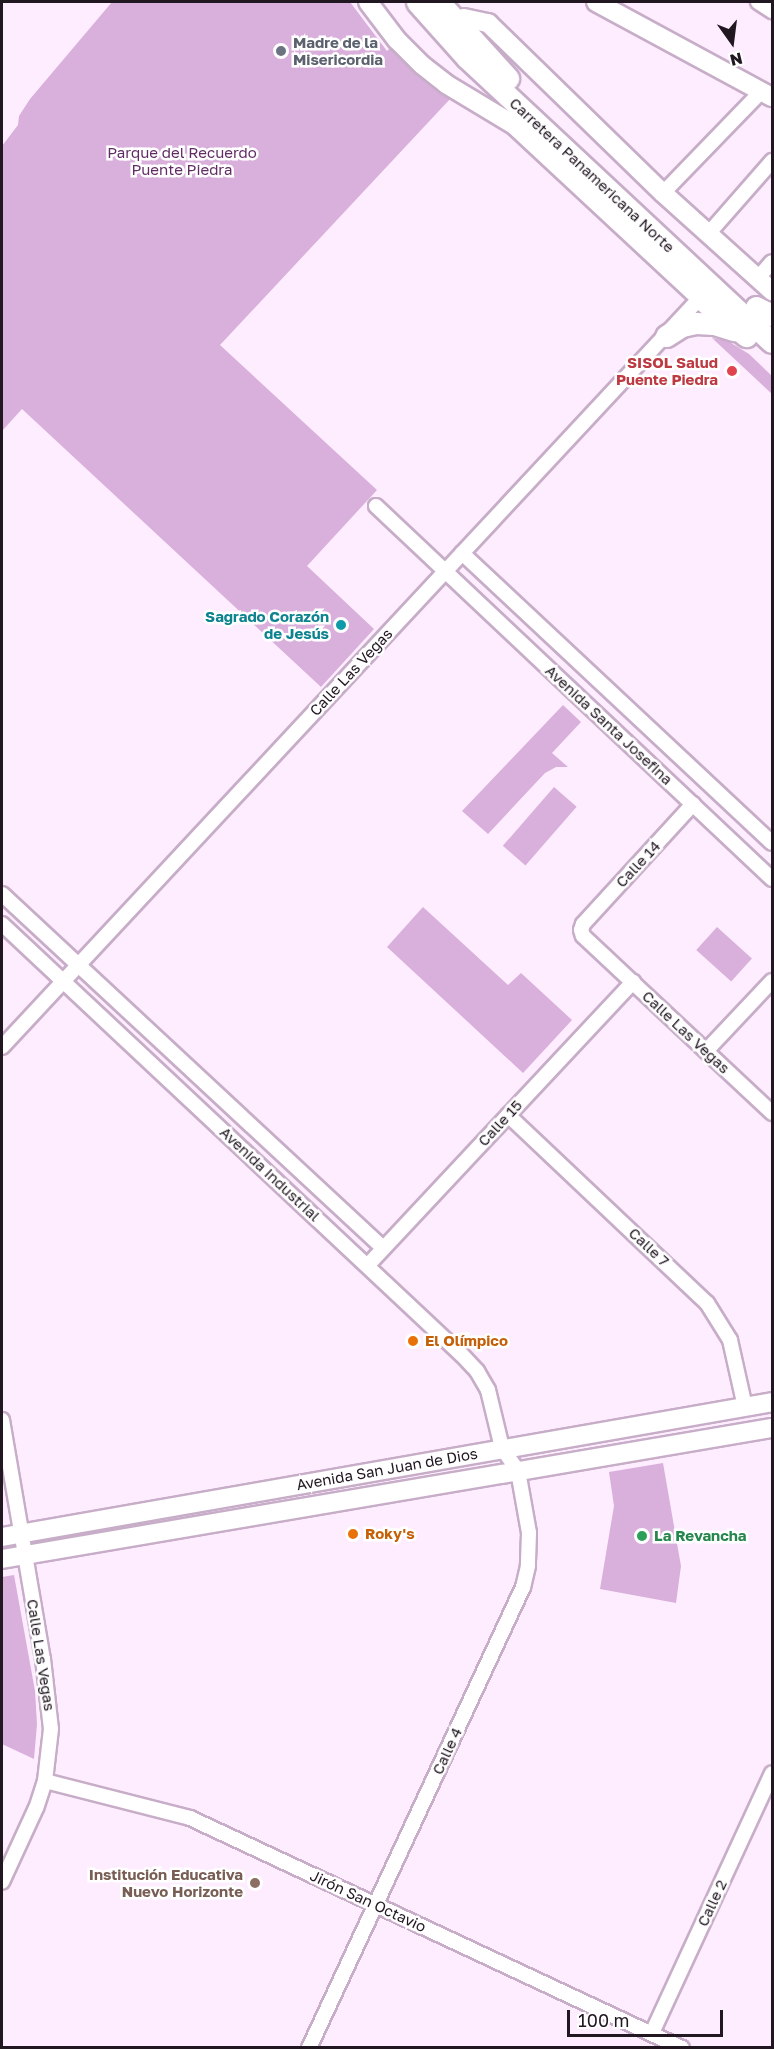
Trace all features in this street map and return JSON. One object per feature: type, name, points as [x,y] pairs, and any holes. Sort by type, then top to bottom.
[{"type":"highway","name":"Carretera Panamericana Norte","points":[[417,2],[466,57],[772,342]]},
{"type":"highway","name":"Carretera Panamericana Norte","points":[[439,2],[480,50],[764,311],[772,323]]},
{"type":"highway","points":[[460,10],[480,50]]},
{"type":"highway","points":[[700,298],[772,357]]},
{"type":"highway","points":[[666,336],[682,326],[706,322],[730,328],[748,337]]},
{"type":"main road","points":[[368,2],[397,40],[422,65],[446,84],[514,125],[700,298]]},
{"type":"main road","points":[[596,2],[770,96]]},
{"type":"main road","points":[[460,10],[488,23],[663,193],[772,291]]},
{"type":"main road","points":[[769,1403],[771,1428]]},
{"type":"main road","name":"Avenida San Juan de Dios","points":[[2,1537],[769,1403]]},
{"type":"main road","name":"Avenida San Juan de Dios","points":[[2,1559],[771,1428]]},
{"type":"street","points":[[758,2],[772,11]]},
{"type":"street","points":[[663,193],[770,96]]},
{"type":"street","points":[[709,233],[772,162]]},
{"type":"street","points":[[758,278],[772,262]]},
{"type":"street","name":"Calle Las Vegas","points":[[2,1047],[700,298]]},
{"type":"street","name":"Avenida Santa Josefina","points":[[376,506],[772,879]]},
{"type":"street","name":"Avenida Santa Josefina","points":[[462,553],[772,843]]},
{"type":"street","name":"Calle 14","points":[[583,924],[693,804]]},
{"type":"street","points":[[2,894],[384,1248]]},
{"type":"street","name":"Avenida Industrial","points":[[2,924],[368,1264],[477,1371],[491,1401],[502,1448]]},
{"type":"street","name":"Calle Las Vegas","points":[[583,924],[583,936],[772,1113]]},
{"type":"street","points":[[706,1051],[772,981]]},
{"type":"street","name":"Calle 15","points":[[368,1264],[633,982]]},
{"type":"street","name":"Calle 7","points":[[508,1115],[707,1304],[730,1340],[745,1407]]},
{"type":"street","name":"Calle Las Vegas","points":[[2,1420],[49,1702],[50,1748],[45,1781],[36,1808],[2,1882]]},
{"type":"street","name":"Calle 4","points":[[309,2048],[524,1587],[529,1558],[529,1533],[519,1471],[502,1448]]},
{"type":"street","name":"Calle 2","points":[[652,2033],[772,1773]]},
{"type":"street","name":"Jirón San Octavio","points":[[45,1781],[190,1818],[682,2048]]},
{"type":"green space","name":"Parque del Recuerdo Puente Piedra","points":[[112,2],[350,2],[387,51],[390,48],[411,69],[451,98],[220,345],[377,490],[307,566],[374,629],[321,687],[22,409],[2,431],[2,146],[18,125],[19,116],[30,99]]},
{"type":"green space","points":[[712,338],[728,341],[749,354],[772,376],[772,394]]},
{"type":"green space","points":[[563,705],[581,722],[552,753],[568,767],[556,767],[545,773],[488,834],[462,811]]},
{"type":"green space","points":[[554,787],[577,807],[525,866],[503,846]]},
{"type":"green space","points":[[423,907],[508,985],[521,973],[572,1020],[523,1073],[387,947]]},
{"type":"green space","points":[[717,927],[752,958],[731,981],[696,950]]},
{"type":"green space","name":"La Revancha","points":[[663,1463],[681,1566],[676,1603],[600,1589],[614,1506],[609,1472]]},
{"type":"green space","points":[[14,1575],[35,1691],[37,1724],[34,1759],[2,1744],[2,1577]]},
{"type":"place","name":"Madre de la Misericordia","points":[[281,51]]},
{"type":"place","name":"SISOL Salud Puente Piedra","points":[[732,371]]},
{"type":"place","name":"Sagrado Corazón de Jesús","points":[[341,625]]},
{"type":"place","name":"El Olímpico","points":[[413,1341]]},
{"type":"place","name":"Roky's","points":[[353,1534]]},
{"type":"place","name":"La Revancha","points":[[642,1536]]},
{"type":"place","name":"Institución Educativa Nuevo Horizonte","points":[[255,1883]]}]
